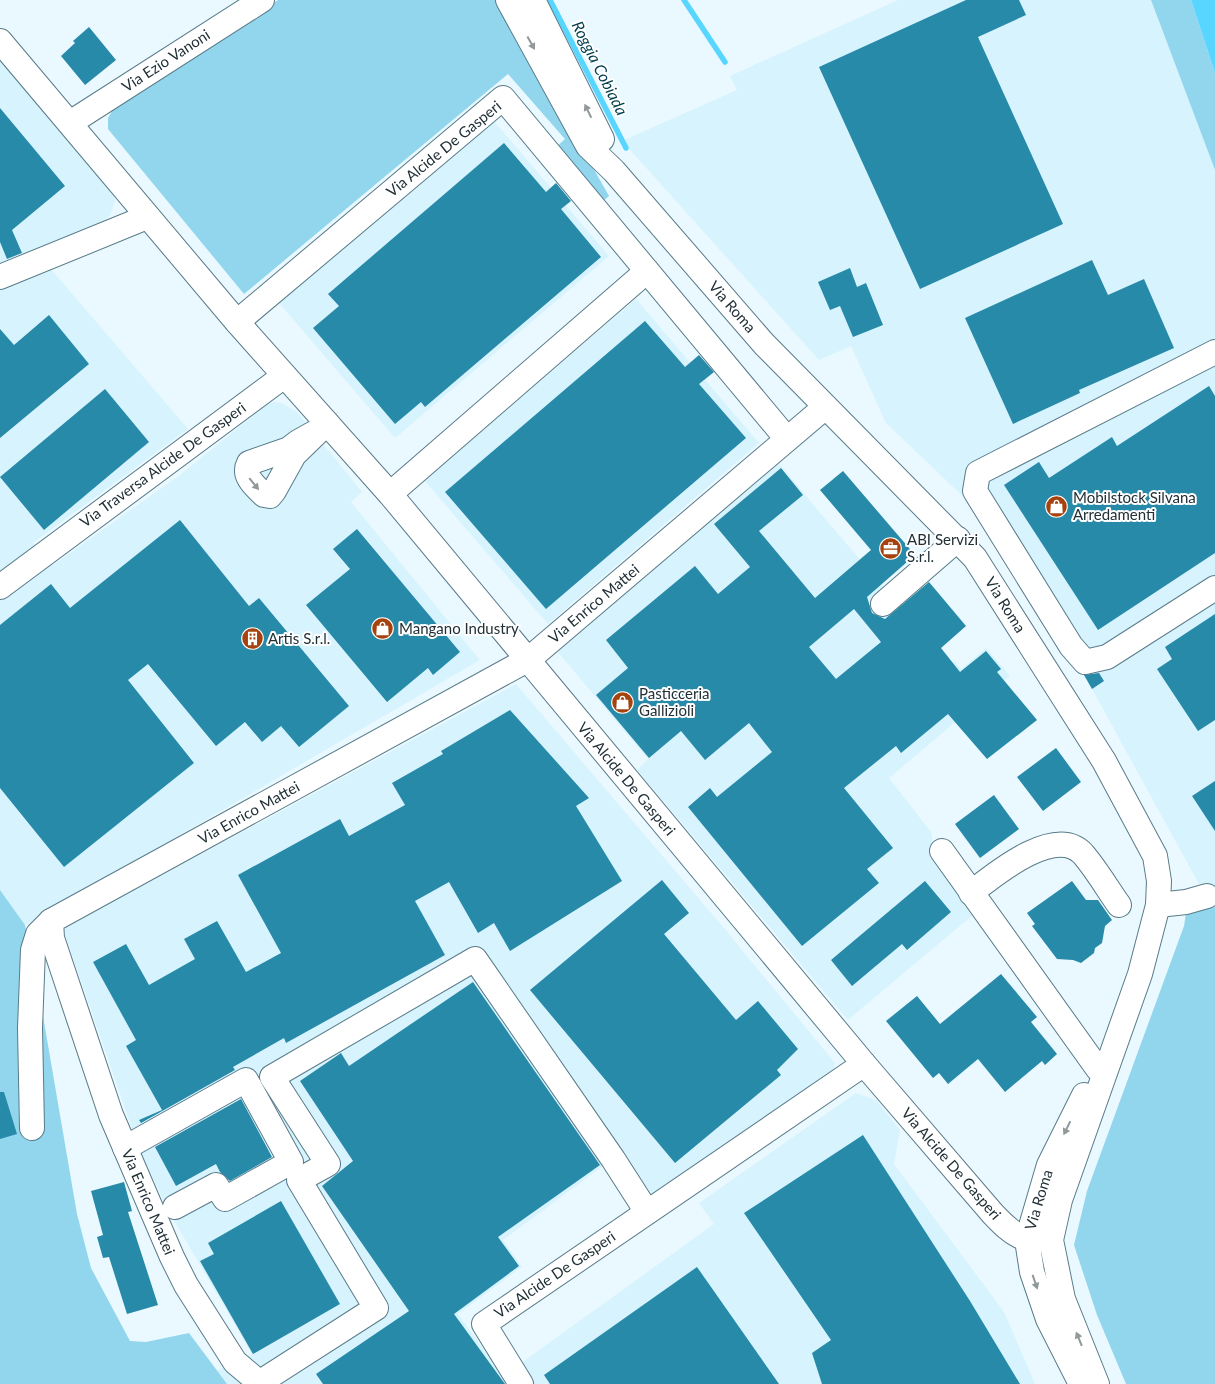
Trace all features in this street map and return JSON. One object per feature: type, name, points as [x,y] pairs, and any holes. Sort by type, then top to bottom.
[{"type":"street","name":"Via Ezio Vanoni","points":[[70,123],[232,8],[262,0]]},
{"type":"street","name":"Via Roma","points":[[508,0],[588,146],[614,171],[764,344],[824,408],[975,558],[1104,761],[1155,856],[1159,881],[1158,904],[1140,974],[1060,1200],[1051,1240],[1063,1299],[1097,1384]]},
{"type":"street","name":"Via Roma","points":[[533,0],[601,139],[614,171]]},
{"type":"street","name":"Via Alcide De Gasperi","points":[[0,41],[236,322],[284,376],[320,428],[390,494],[864,1064],[993,1214],[1008,1230],[1026,1240]]},
{"type":"street","name":"Via Alcide De Gasperi","points":[[236,322],[503,98],[787,440]]},
{"type":"street","points":[[0,277],[148,217]]},
{"type":"street","points":[[390,494],[648,271]]},
{"type":"street","points":[[1215,352],[978,473],[975,491],[1071,646],[1085,662],[1107,657],[1215,588]]},
{"type":"street","name":"Via Traversa Alcide De Gasperi","points":[[0,587],[284,376]]},
{"type":"street","name":"Via Enrico Mattei","points":[[260,1383],[235,1362],[186,1285],[111,1115],[52,938],[51,921],[529,660],[824,408]]},
{"type":"street","points":[[883,604],[958,539]]},
{"type":"street","points":[[987,577],[1017,559]]},
{"type":"street","points":[[971,893],[1011,863],[1033,852],[1052,846],[1069,846],[1082,853],[1119,905]]},
{"type":"street","points":[[942,851],[1098,1069]]},
{"type":"street","points":[[1158,904],[1186,902],[1208,896]]},
{"type":"street","points":[[32,1128],[30,1028],[33,950],[38,934],[51,921]]},
{"type":"street","points":[[260,1383],[376,1308],[300,1180],[328,1164],[272,1077],[475,959],[613,1159],[646,1212]]},
{"type":"street","name":"Via Roma","points":[[1081,1384],[1048,1318],[1032,1272],[1026,1240],[1049,1165],[1123,1023]]},
{"type":"street","name":"Via Alcide De Gasperi","points":[[516,1377],[484,1324],[864,1064]]},
{"type":"street","points":[[125,1148],[246,1080],[291,1162],[225,1199],[216,1185],[175,1207]]},
{"type":"street","points":[[1026,1240],[1051,1240]]},
{"type":"shaded area","points":[[278,0],[498,0],[609,196],[600,204],[554,149],[565,139],[508,74],[244,294],[108,129],[108,118],[116,104]]},
{"type":"shaded area","points":[[898,0],[1151,0],[1215,170],[1215,908],[1208,900],[1204,883],[1199,884],[1092,689],[993,525],[886,423],[851,346],[819,360],[622,141],[737,90],[730,76]]},
{"type":"shaded area","points":[[1151,0],[1191,0],[1215,73],[1215,170]]},
{"type":"shaded area","points":[[1191,0],[1215,0],[1215,73]]},
{"type":"shaded area","points":[[0,51],[112,190],[115,201],[110,215],[101,225],[24,258],[20,249],[6,256],[9,264],[0,268]]},
{"type":"shaded area","points":[[493,120],[609,256],[395,438],[279,303]]},
{"type":"shaded area","points":[[50,268],[188,429],[33,543],[53,565],[180,475],[266,405],[274,402],[282,403],[297,412],[362,492],[351,502],[480,660],[25,925],[0,890],[0,288]]},
{"type":"shaded area","points":[[636,299],[759,443],[548,624],[424,480]]},
{"type":"shaded area","points":[[778,463],[889,594],[879,604],[938,674],[954,661],[961,669],[986,648],[1010,676],[889,778],[931,832],[935,854],[975,913],[848,1020],[637,770],[648,759],[557,651]]},
{"type":"shaded area","points":[[516,684],[724,928],[835,1063],[831,1077],[655,1199],[622,1152],[503,1240],[522,1267],[458,1314],[503,1376],[714,1224],[699,1203],[856,1093],[876,1100],[900,1130],[894,1164],[1004,1312],[1035,1384],[227,1384],[216,1371],[252,1354],[169,1212],[139,1149],[63,929]]},
{"type":"shaded area","points":[[0,890],[25,925],[37,981],[77,1214],[91,1268],[130,1341],[146,1342],[189,1333],[227,1384],[0,1384]]},
{"type":"shaded area","points":[[1208,900],[1215,908],[1215,1384],[1126,1384],[1097,1315],[1074,1245],[1087,1191],[1184,926],[1187,907]]},
{"type":"building","points":[[966,0],[1019,0],[1026,15],[978,37],[1063,224],[920,289],[819,67]]},
{"type":"building","points":[[89,27],[116,60],[85,85],[61,56],[75,43],[73,41]]},
{"type":"building","points":[[0,108],[65,186],[12,230],[22,253],[7,259],[0,242]]},
{"type":"building","points":[[504,143],[546,192],[556,183],[571,201],[561,209],[601,257],[425,407],[421,402],[395,424],[313,328],[339,306],[328,294]]},
{"type":"building","points":[[1092,260],[1108,295],[1144,279],[1174,348],[1079,390],[1080,393],[1013,424],[965,318]]},
{"type":"building","points":[[850,268],[857,287],[866,283],[883,325],[853,337],[840,306],[830,310],[818,282]]},
{"type":"building","points":[[49,315],[89,364],[0,438],[0,329],[14,345]]},
{"type":"building","points":[[645,321],[685,367],[699,355],[714,372],[699,384],[746,438],[546,609],[445,492]]},
{"type":"building","points":[[1209,386],[1215,396],[1215,553],[1098,630],[1004,485],[1039,462],[1049,478],[1112,437],[1117,446]]},
{"type":"building","points":[[105,389],[149,442],[44,530],[0,477]]},
{"type":"building","points":[[781,468],[803,495],[759,531],[815,598],[871,550],[820,490],[843,471],[915,555],[867,597],[872,613],[885,619],[929,582],[966,626],[941,648],[960,672],[986,651],[1001,669],[997,672],[1037,720],[987,759],[948,714],[901,753],[896,746],[844,788],[893,848],[867,869],[879,883],[802,946],[688,807],[710,788],[717,797],[772,752],[749,723],[705,760],[681,731],[649,758],[596,695],[628,668],[606,640],[695,566],[718,594],[750,567],[714,524]],"holes":[[[854,609],[881,642],[836,679],[809,647]]]},
{"type":"building","points":[[180,520],[249,606],[259,598],[349,706],[299,747],[281,726],[262,742],[245,722],[216,746],[148,664],[128,680],[194,763],[64,867],[0,788],[0,625],[51,584],[70,608]]},
{"type":"building","name":"Mangano Industry","points":[[357,529],[460,652],[433,675],[428,668],[387,702],[306,605],[350,569],[333,549]]},
{"type":"building","points":[[1215,614],[1215,720],[1198,731],[1157,669],[1172,659],[1165,647]]},
{"type":"building","points":[[1099,673],[1104,681],[1092,689],[1084,675]]},
{"type":"building","points":[[510,710],[589,798],[576,806],[622,881],[510,951],[494,923],[478,933],[449,882],[415,901],[445,955],[286,1043],[284,1038],[233,1067],[235,1070],[141,1123],[139,1120],[162,1110],[126,1046],[136,1040],[93,962],[126,944],[149,985],[195,959],[184,939],[217,921],[246,972],[281,953],[238,875],[340,819],[349,836],[405,805],[392,783],[443,754],[441,751]]},
{"type":"building","points":[[1056,748],[1081,782],[1043,811],[1017,777]]},
{"type":"building","points":[[1215,781],[1215,831],[1192,796]]},
{"type":"building","points":[[994,795],[1019,829],[980,858],[955,824]]},
{"type":"building","points":[[662,880],[689,913],[664,934],[736,1020],[758,1001],[798,1049],[777,1070],[781,1075],[675,1163],[530,990]]},
{"type":"building","points":[[925,881],[951,912],[907,950],[902,944],[852,986],[831,960]]},
{"type":"building","points":[[1072,881],[1086,900],[1098,900],[1112,920],[1105,926],[1102,943],[1095,948],[1094,953],[1081,963],[1073,960],[1057,959],[1032,926],[1035,924],[1027,913]]},
{"type":"building","points":[[1001,974],[1037,1017],[1031,1022],[1057,1054],[1045,1065],[1042,1061],[1005,1092],[978,1059],[948,1084],[939,1073],[933,1078],[886,1021],[917,996],[940,1024]]},
{"type":"building","points":[[473,982],[600,1165],[498,1237],[519,1266],[454,1314],[505,1384],[323,1384],[316,1374],[409,1311],[322,1186],[353,1161],[300,1081],[341,1053],[349,1066]]},
{"type":"building","points":[[0,1092],[4,1092],[17,1134],[0,1139]]},
{"type":"building","points":[[241,1099],[272,1157],[230,1181],[220,1172],[216,1164],[176,1186],[155,1147]]},
{"type":"building","points":[[863,1135],[970,1301],[1020,1384],[822,1384],[812,1353],[831,1340],[744,1213]]},
{"type":"building","points":[[124,1182],[132,1211],[128,1212],[158,1305],[127,1314],[109,1257],[103,1258],[97,1237],[103,1235],[91,1191]]},
{"type":"building","points":[[281,1201],[340,1304],[253,1354],[200,1261],[214,1254],[208,1243]]},
{"type":"building","points":[[697,1267],[779,1384],[550,1384],[544,1375]]},
{"type":"waterway","name":"Roggia Cobiada","points":[[550,0],[626,148]]},
{"type":"waterway","points":[[684,0],[725,62]]},
{"type":"place","name":"Mobilstock Silvana Arredamenti","points":[[1057,507]]},
{"type":"place","name":"ABI Servizi S.r.l.","points":[[891,549]]},
{"type":"place","name":"Mangano Industry","points":[[383,629]]},
{"type":"place","name":"Artis S.r.l.","points":[[252,639]]},
{"type":"place","name":"Pasticceria Gallizioli","points":[[623,703]]}]
